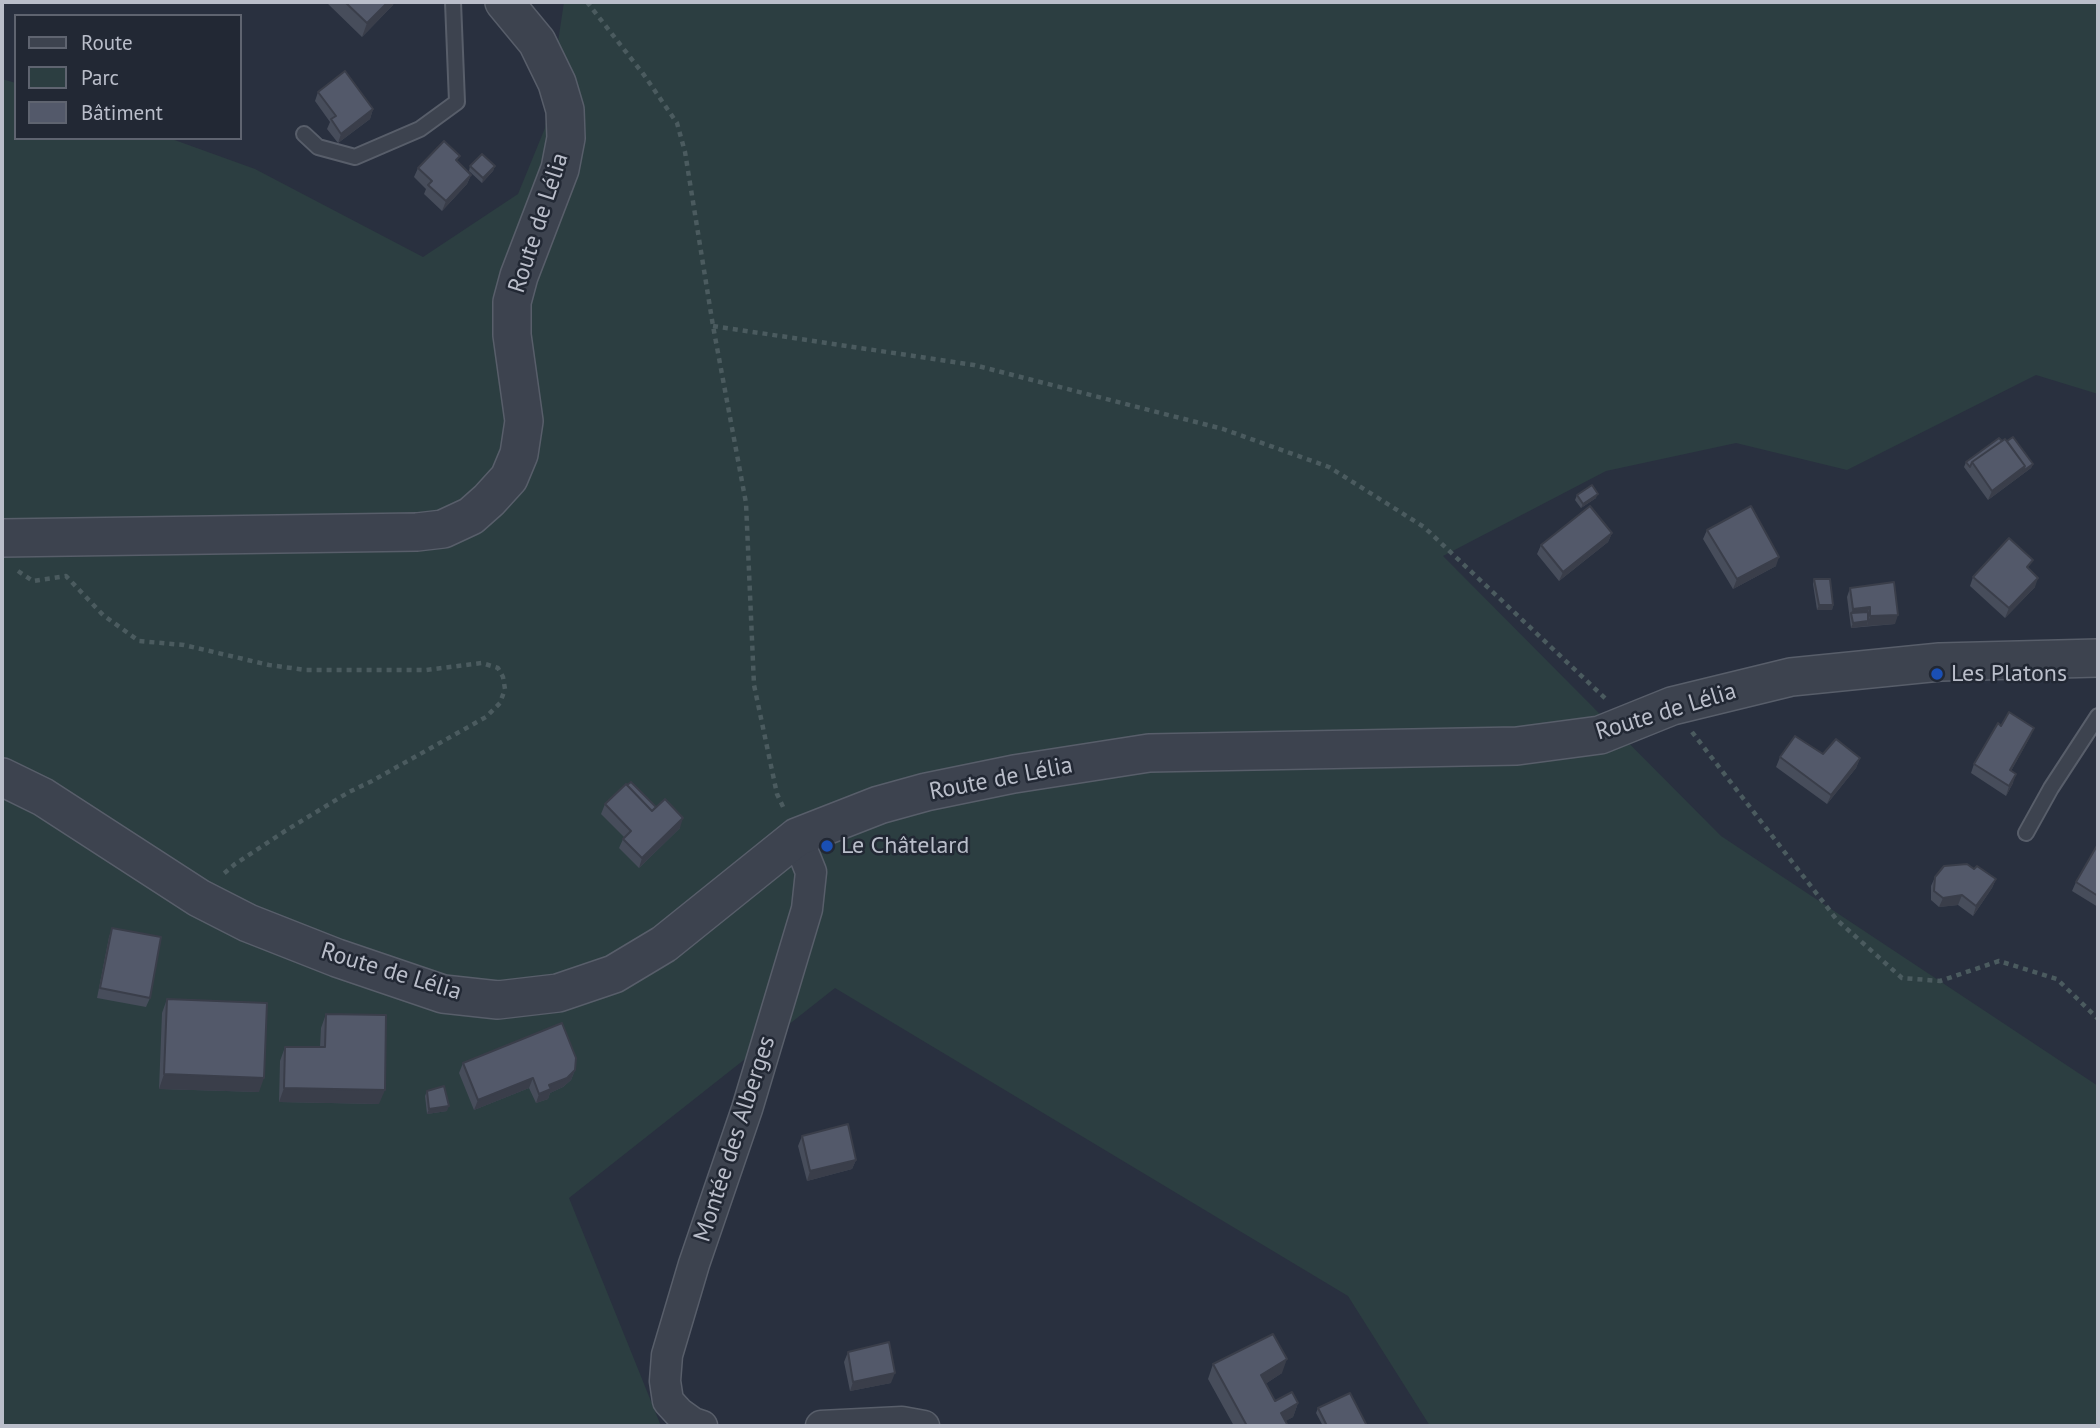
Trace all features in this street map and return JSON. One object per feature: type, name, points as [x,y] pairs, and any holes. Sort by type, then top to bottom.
[{"type":"street","name":"Route de Lélia","points":[[7,552],[443,529],[471,516],[509,478],[519,454],[524,421],[512,335],[512,302],[519,276],[560,169],[566,138],[565,110],[558,83],[537,42],[504,2]]},
{"type":"street","name":"Route de Lélia","points":[[2,778],[43,797],[199,898],[248,923],[337,958],[443,994],[498,1000],[558,993],[614,974],[664,944],[797,837],[879,805],[926,792],[1014,774],[1149,753],[1517,746],[1600,735],[1672,706],[1791,677],[1940,662],[2098,658]]},
{"type":"street","name":"Montée des Alberges","points":[[702,1426],[679,1413],[668,1401],[665,1381],[667,1355],[694,1264],[747,1109],[807,909],[811,872],[797,837]]},
{"type":"street","points":[[821,1426],[902,1422],[923,1426]]},
{"type":"lane","points":[[304,134],[318,147],[355,157],[420,129],[457,102],[453,2]]},
{"type":"lane","points":[[2026,833],[2051,788],[2098,716]]},
{"type":"path","points":[[587,2],[644,75],[677,123],[685,152],[713,326],[746,503],[754,685],[777,794],[797,837]]},
{"type":"path","points":[[713,326],[974,365],[1223,429],[1329,467],[1424,527],[1631,723]]},
{"type":"path","points":[[7,552],[33,581],[66,576],[103,615],[139,641],[184,645],[268,666],[306,670],[426,670],[482,663],[498,668],[503,677],[505,689],[500,703],[486,717],[372,782],[349,792],[285,831],[204,888],[199,898]]},
{"type":"path","points":[[1672,706],[1837,920],[1902,978],[1940,981],[1999,961],[2057,979],[2098,1019]]},
{"type":"green space","points":[[564,2],[2098,2],[2098,394],[2036,375],[1847,470],[1736,443],[1606,471],[1443,556],[1721,836],[2098,1086],[2098,1426],[1430,1426],[1348,1296],[835,988],[569,1198],[661,1426],[2,1426],[2,79],[14,82],[14,140],[175,140],[255,169],[423,257],[518,194],[545,128]]},
{"type":"building","points":[[345,2],[388,2],[367,23]]},
{"type":"building","points":[[345,71],[373,109],[341,134],[331,119],[336,116],[318,92]]},
{"type":"building","points":[[444,141],[460,156],[456,160],[471,175],[446,201],[428,185],[432,181],[418,168]]},
{"type":"building","points":[[482,154],[495,166],[483,178],[470,166]]},
{"type":"building","points":[[2013,437],[2033,464],[2023,471],[2025,466],[2007,441]]},
{"type":"building","points":[[1999,438],[2002,441],[1972,462],[1970,467],[1966,462]]},
{"type":"building","points":[[2005,439],[2025,466],[1992,491],[1972,462]]},
{"type":"building","points":[[1592,485],[1598,494],[1583,504],[1577,495]]},
{"type":"building","points":[[1590,506],[1612,533],[1563,572],[1541,545]]},
{"type":"building","points":[[1751,506],[1779,557],[1737,579],[1707,530]]},
{"type":"building","points":[[2009,538],[2033,560],[2027,567],[2038,578],[2009,608],[1973,577]]},
{"type":"building","points":[[1814,579],[1830,579],[1833,605],[1819,605]]},
{"type":"building","points":[[1894,582],[1898,615],[1870,616],[1870,607],[1853,609],[1850,588]]},
{"type":"building","points":[[1868,612],[1868,621],[1853,623],[1851,613]]},
{"type":"building","points":[[2009,712],[2034,728],[2010,770],[2016,774],[2009,786],[1974,764],[1998,723],[2001,726]]},
{"type":"building","points":[[1795,736],[1823,754],[1836,739],[1860,758],[1831,795],[1780,757]]},
{"type":"building","points":[[631,782],[656,807],[652,811],[627,785]]},
{"type":"building","points":[[626,784],[652,811],[665,799],[683,818],[642,858],[623,839],[631,831],[605,804]]},
{"type":"building","points":[[2098,844],[2098,896],[2076,882]]},
{"type":"building","points":[[1967,864],[1974,869],[1977,866],[1996,879],[1976,906],[1962,895],[1943,898],[1934,891],[1935,877],[1944,866]]},
{"type":"building","points":[[112,928],[161,937],[150,998],[100,988]]},
{"type":"building","points":[[167,999],[267,1003],[264,1078],[164,1074]]},
{"type":"building","points":[[326,1014],[386,1015],[385,1090],[284,1088],[285,1047],[325,1047]]},
{"type":"building","points":[[562,1023],[576,1058],[575,1070],[567,1078],[549,1085],[551,1089],[539,1094],[533,1078],[478,1100],[463,1063]]},
{"type":"building","points":[[444,1086],[449,1106],[429,1109],[427,1091]]},
{"type":"building","points":[[848,1124],[856,1160],[810,1171],[802,1136]]},
{"type":"building","points":[[1273,1334],[1287,1359],[1261,1375],[1275,1401],[1292,1392],[1298,1403],[1281,1413],[1288,1426],[1247,1426],[1213,1364]]},
{"type":"building","points":[[889,1342],[895,1373],[853,1382],[848,1352]]},
{"type":"building","points":[[1350,1393],[1367,1426],[1327,1426],[1318,1408]]},
{"type":"place","name":"Les Platons","points":[[1937,674]]},
{"type":"place","name":"Le Châtelard","points":[[827,846]]}]
